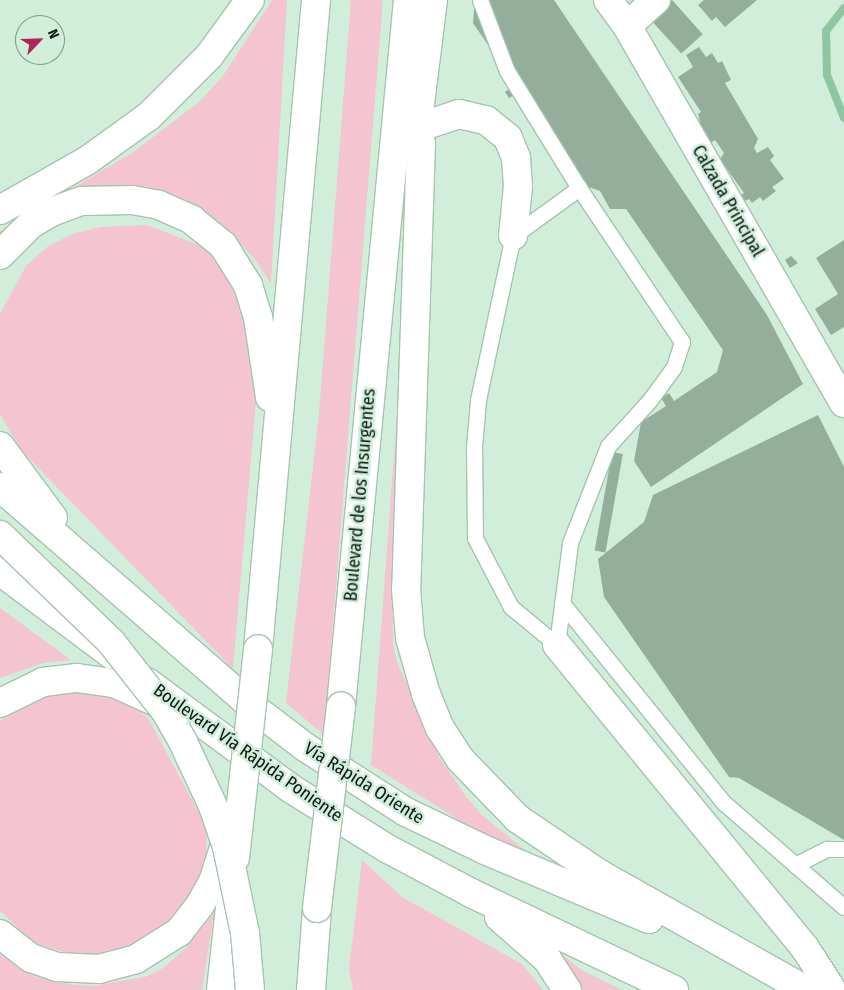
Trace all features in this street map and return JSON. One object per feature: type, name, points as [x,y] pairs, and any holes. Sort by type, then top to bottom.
[{"type":"main road","points":[[0,210],[95,155],[150,116],[209,56],[250,0]]},
{"type":"main road","points":[[222,990],[222,885],[242,792],[258,648],[316,0]]},
{"type":"main road","name":"Boulevard de los Insurgentes","points":[[313,983],[317,908],[341,706],[408,0]]},
{"type":"main road","points":[[433,0],[417,128],[421,144],[406,607],[415,660],[437,720],[460,759],[479,781],[539,835],[598,873],[798,986]]},
{"type":"main road","name":"Calzada Principal","points":[[608,0],[627,26],[844,403]]},
{"type":"main road","points":[[627,26],[656,0]]},
{"type":"main road","points":[[417,128],[459,114],[486,120],[508,138],[516,158],[518,186],[513,236]]},
{"type":"main road","points":[[0,255],[23,230],[51,212],[95,199],[118,198],[159,205],[204,228],[237,263],[252,295],[276,445]]},
{"type":"main road","points":[[0,446],[84,560]]},
{"type":"main road","name":"Vía Rápida Oriente","points":[[0,487],[258,711],[305,747],[406,812],[485,850],[798,986]]},
{"type":"main road","points":[[0,535],[111,642],[166,712],[183,742],[213,806],[227,847],[245,932],[250,990]]},
{"type":"main road","name":"Boulevard Vía Rápida Poniente","points":[[0,571],[290,788],[380,844],[471,893],[674,990]]},
{"type":"main road","points":[[557,645],[805,948],[832,990]]},
{"type":"main road","points":[[0,703],[43,682],[66,678],[100,680],[140,692],[222,738]]},
{"type":"main road","points":[[0,934],[31,958],[57,967],[112,967],[150,952],[179,932],[200,905],[222,885]]},
{"type":"main road","points":[[471,893],[540,952],[567,990]]},
{"type":"lane","points":[[480,0],[506,71],[579,188],[682,342],[674,368],[649,401],[608,446],[570,542],[557,645]]},
{"type":"lane","points":[[557,645],[511,607],[475,538],[474,447],[478,400],[513,236],[579,188]]},
{"type":"lane","points":[[562,603],[723,802],[844,908]]},
{"type":"lane","points":[[795,865],[827,849],[844,849]]},
{"type":"shaded area","points":[[272,0],[287,0],[271,284],[254,258],[223,226],[205,213],[134,191],[0,246],[0,231],[132,153],[199,102],[223,76]]},
{"type":"shaded area","points":[[351,0],[383,0],[324,735],[286,703],[319,414]]},
{"type":"shaded area","points":[[147,225],[199,245],[225,265],[248,307],[257,389],[233,669],[21,450],[0,414],[0,314],[26,266],[47,247],[73,234],[100,227]]},
{"type":"shaded area","points":[[406,231],[405,422],[392,559],[393,644],[397,662],[439,757],[465,795],[481,814],[546,868],[467,825],[371,765],[396,428]]},
{"type":"shaded area","points":[[0,608],[71,660],[43,663],[0,678]]},
{"type":"shaded area","points":[[78,691],[100,694],[131,704],[148,718],[207,828],[206,867],[185,908],[152,940],[109,957],[78,956],[34,943],[0,911],[0,721],[30,701],[55,693]]},
{"type":"shaded area","points":[[362,860],[402,897],[522,964],[543,990],[353,990],[349,969]]},
{"type":"shaded area","points":[[214,913],[202,990],[0,990],[0,955],[37,977],[61,983],[90,986],[145,977],[163,968],[186,948]]},
{"type":"shaded area","points":[[545,941],[583,971],[622,990],[583,990]]},
{"type":"building","points":[[475,0],[554,0],[767,315],[803,384],[651,487],[634,461],[641,422],[666,406],[661,398],[669,393],[674,401],[717,372],[723,350],[626,209],[610,209],[600,191],[583,185],[520,92],[509,98],[505,92],[515,85],[473,23]]},
{"type":"building","points":[[672,0],[703,34],[681,54],[650,19]]},
{"type":"building","points":[[704,0],[757,0],[725,27],[716,17],[712,21],[698,5]]},
{"type":"building","points":[[699,47],[706,57],[712,53],[718,63],[722,61],[731,80],[725,83],[758,139],[754,148],[757,153],[768,147],[774,156],[770,160],[784,179],[772,187],[776,191],[763,201],[760,197],[752,203],[749,199],[745,201],[741,195],[744,193],[720,159],[724,153],[715,140],[706,146],[694,125],[700,122],[698,114],[701,112],[678,77],[693,67],[686,55]]},
{"type":"building","points":[[844,240],[844,327],[831,335],[815,309],[838,294],[816,258]]},
{"type":"building","points":[[791,256],[798,263],[790,268],[785,260]]},
{"type":"building","points":[[818,415],[844,467],[844,840],[739,778],[729,777],[604,597],[598,559],[644,522],[653,495]]},
{"type":"building","points":[[612,452],[623,454],[605,552],[595,550]]},
{"type":"waterway","points":[[844,8],[826,31],[827,75],[844,118]]}]
